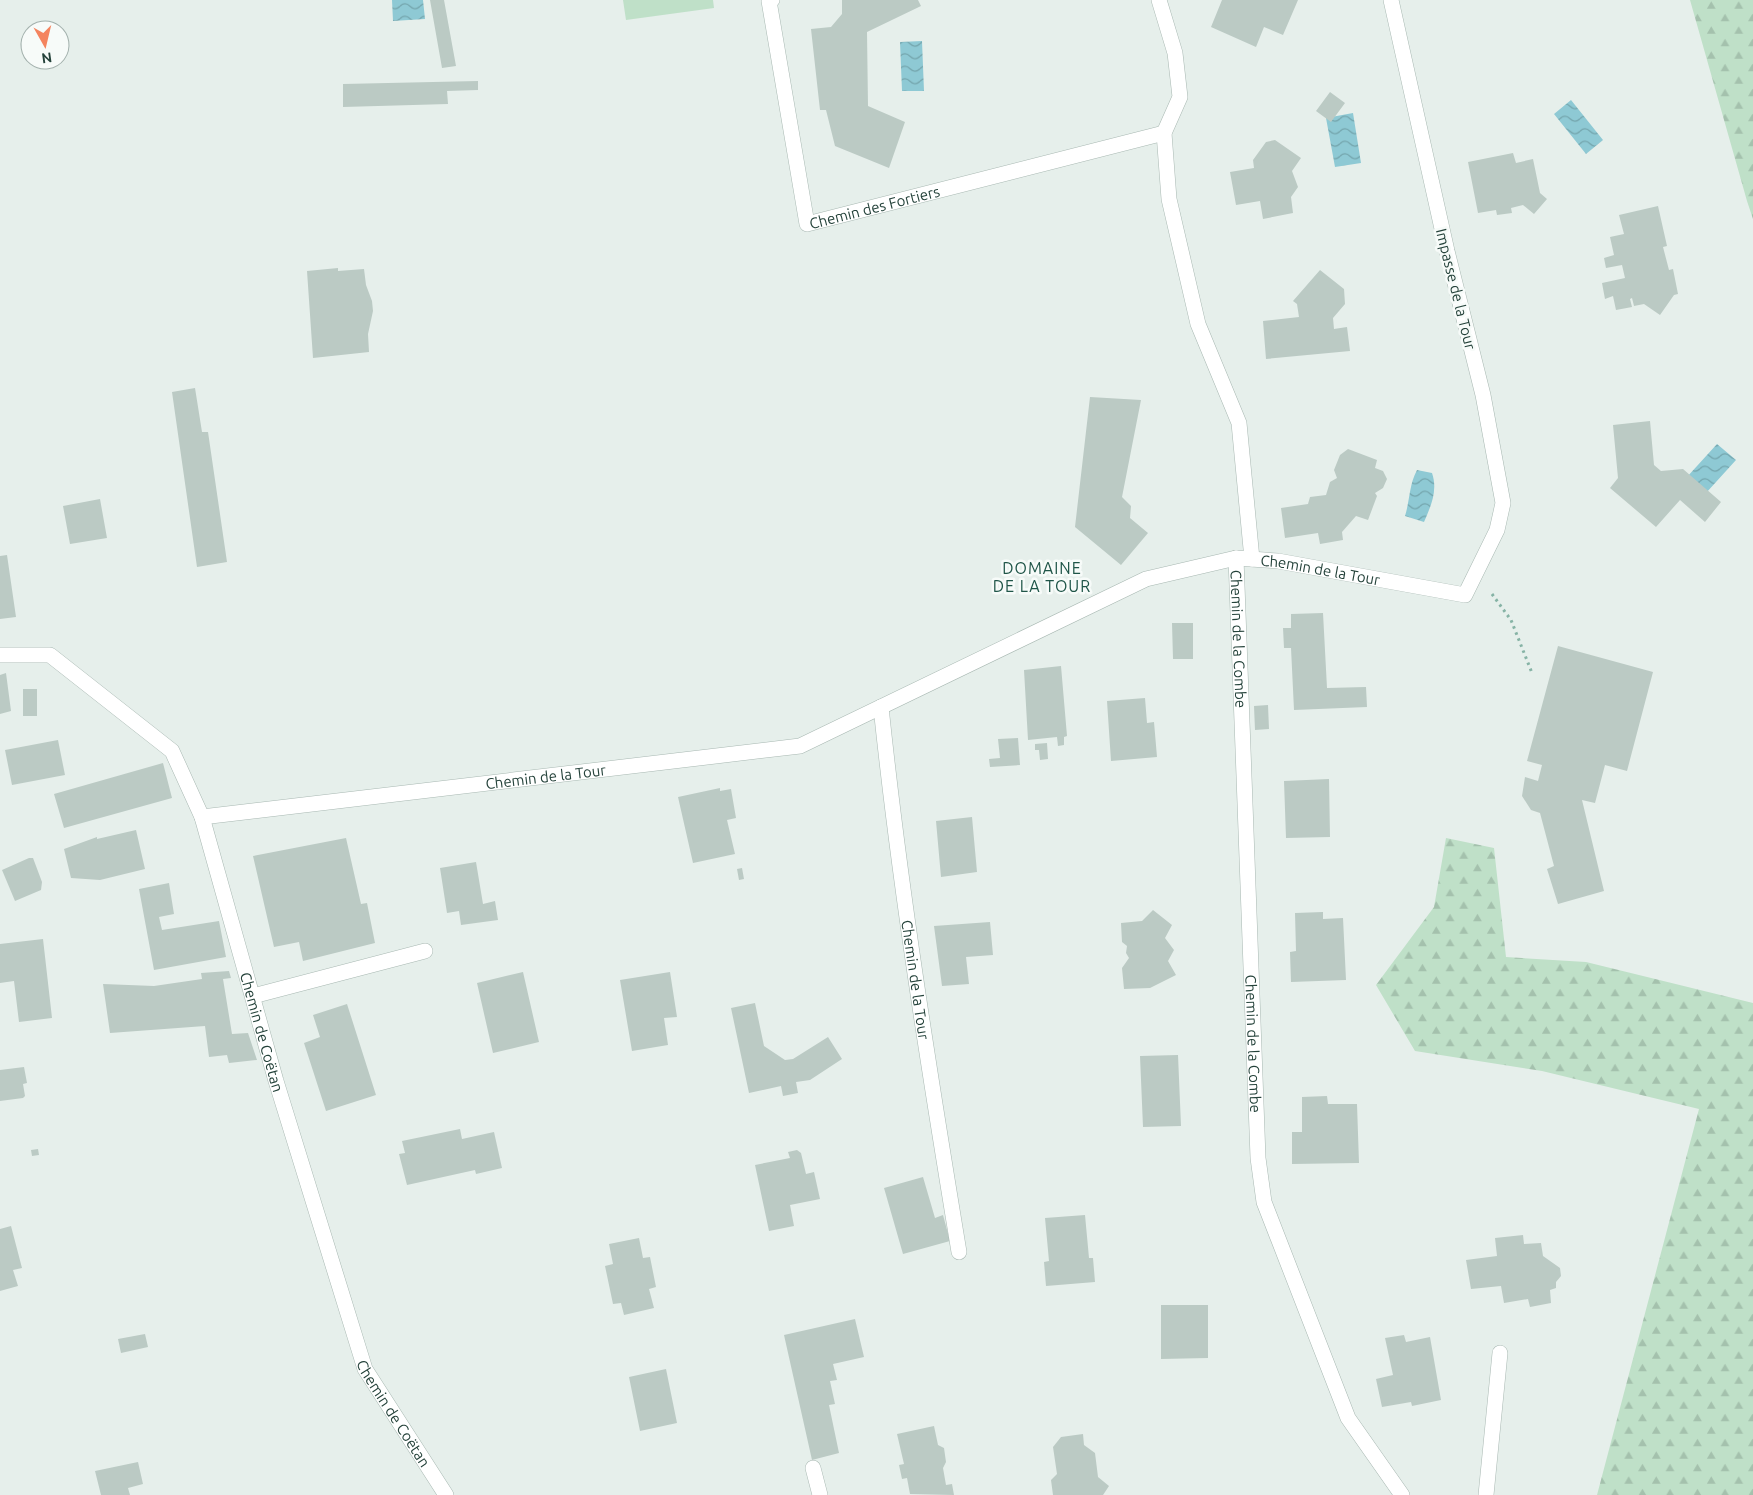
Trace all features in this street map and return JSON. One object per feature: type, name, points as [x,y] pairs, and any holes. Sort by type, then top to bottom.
[{"type":"street","name":"Chemin des Fortiers","points":[[772,0],[769,1],[807,224],[1164,132]]},
{"type":"street","points":[[1159,0],[1175,53],[1180,97],[1164,132]]},
{"type":"street","name":"Impasse de la Tour","points":[[1391,0],[1447,251],[1483,395],[1503,503],[1497,530],[1476,574]]},
{"type":"street","name":"Chemin de la Combe","points":[[1164,132],[1169,199],[1198,324],[1239,423],[1258,1158],[1264,1202],[1348,1418],[1402,1495]]},
{"type":"street","name":"Chemin de la Tour","points":[[202,817],[800,746],[1146,579],[1244,559],[1278,561],[1465,595],[1476,574]]},
{"type":"street","name":"Chemin de Coëtan","points":[[0,655],[50,655],[172,751],[202,817],[276,1081],[365,1369],[446,1495]]},
{"type":"street","name":"Chemin de la Tour","points":[[881,707],[896,843],[922,1025],[959,1252]]},
{"type":"street","points":[[253,996],[425,951]]},
{"type":"street","points":[[1486,1495],[1500,1353]]},
{"type":"street","points":[[813,1468],[820,1495]]},
{"type":"path","points":[[1476,574],[1511,620],[1532,673]]},
{"type":"green space","points":[[623,0],[713,0],[714,8],[626,20]]},
{"type":"green space","points":[[1690,0],[1753,0],[1753,219],[1747,201]]},
{"type":"green space","points":[[1446,838],[1494,848],[1506,957],[1586,962],[1753,1003],[1753,1495],[1597,1495],[1699,1109],[1542,1071],[1415,1051],[1376,985],[1434,907]]},
{"type":"water","points":[[392,0],[423,0],[425,19],[393,21]]},
{"type":"water","points":[[922,41],[924,91],[902,91],[900,42]]},
{"type":"water","points":[[1571,100],[1603,140],[1586,154],[1554,114]]},
{"type":"water","points":[[1353,113],[1361,163],[1335,167],[1326,118]]},
{"type":"water","points":[[1717,444],[1736,460],[1696,504],[1677,488]]},
{"type":"water","points":[[1417,470],[1432,473],[1434,479],[1433,498],[1424,522],[1405,516],[1412,481]]},
{"type":"building","points":[[430,0],[444,0],[456,66],[442,68]]},
{"type":"building","points":[[842,0],[918,0],[921,6],[867,32],[868,106],[905,122],[889,168],[835,146],[826,110],[820,110],[811,29],[831,27],[842,14]]},
{"type":"building","points":[[1222,0],[1298,0],[1283,35],[1264,27],[1256,47],[1211,27]]},
{"type":"building","points":[[478,81],[478,90],[447,91],[448,104],[343,107],[343,84]]},
{"type":"building","points":[[1330,92],[1345,103],[1331,122],[1316,111]]},
{"type":"building","points":[[1275,140],[1301,158],[1292,171],[1298,187],[1291,197],[1293,213],[1263,219],[1260,201],[1236,205],[1230,172],[1254,168],[1253,160],[1266,142]]},
{"type":"building","points":[[1513,153],[1516,163],[1533,159],[1540,193],[1547,199],[1534,214],[1523,205],[1511,208],[1512,213],[1497,215],[1496,210],[1478,213],[1468,162]]},
{"type":"building","points":[[1658,206],[1667,246],[1663,247],[1669,270],[1673,269],[1678,294],[1674,295],[1660,315],[1644,304],[1634,306],[1632,298],[1630,299],[1632,307],[1616,310],[1613,296],[1605,299],[1602,283],[1625,278],[1622,265],[1606,268],[1604,258],[1614,255],[1610,237],[1624,234],[1619,215]]},
{"type":"building","points":[[338,268],[338,271],[364,269],[373,311],[368,334],[369,352],[313,358],[307,271]]},
{"type":"building","points":[[1320,270],[1344,289],[1345,304],[1333,318],[1334,329],[1347,327],[1350,351],[1266,359],[1263,321],[1299,317],[1297,304],[1293,301]]},
{"type":"building","points":[[195,388],[202,432],[208,432],[227,562],[197,567],[172,392]]},
{"type":"building","points":[[1090,397],[1141,400],[1122,497],[1131,506],[1130,518],[1148,533],[1121,565],[1075,527]]},
{"type":"building","points":[[1650,421],[1654,465],[1661,471],[1683,469],[1721,502],[1705,522],[1680,500],[1656,527],[1610,488],[1618,478],[1613,425]]},
{"type":"building","points":[[1348,449],[1377,460],[1375,468],[1383,471],[1387,479],[1383,488],[1375,493],[1377,496],[1368,520],[1356,516],[1342,532],[1343,540],[1320,544],[1318,533],[1285,538],[1281,508],[1308,504],[1310,497],[1326,495],[1330,482],[1337,478],[1334,470],[1340,455]]},
{"type":"building","points":[[100,499],[107,538],[70,544],[63,506]]},
{"type":"building","points":[[7,555],[16,617],[0,619],[0,556]]},
{"type":"building","points":[[1323,613],[1327,688],[1366,687],[1367,707],[1294,710],[1291,648],[1284,648],[1283,628],[1291,628],[1291,614]]},
{"type":"building","points":[[1172,623],[1193,623],[1193,659],[1173,659]]},
{"type":"building","points":[[1558,646],[1653,672],[1627,771],[1605,765],[1595,803],[1582,800],[1604,891],[1558,904],[1547,869],[1554,866],[1540,813],[1531,810],[1522,796],[1525,777],[1538,781],[1542,765],[1527,761]]},
{"type":"building","points":[[1061,666],[1067,736],[1064,737],[1064,745],[1058,746],[1057,737],[1028,740],[1024,670]]},
{"type":"building","points":[[6,673],[11,711],[0,714],[0,675]]},
{"type":"building","points":[[23,689],[37,689],[37,716],[23,716]]},
{"type":"building","points":[[1145,698],[1147,723],[1154,722],[1157,757],[1111,761],[1107,701]]},
{"type":"building","points":[[1268,705],[1269,729],[1255,730],[1254,706]]},
{"type":"building","points":[[1018,738],[1020,765],[990,767],[989,759],[1000,758],[998,739]]},
{"type":"building","points":[[58,740],[65,775],[12,785],[5,750]]},
{"type":"building","points":[[1047,743],[1048,759],[1040,760],[1039,750],[1035,750],[1035,744]]},
{"type":"building","points":[[163,763],[172,798],[64,828],[54,794]]},
{"type":"building","points":[[1329,779],[1330,837],[1286,838],[1284,781]]},
{"type":"building","points":[[720,788],[720,791],[731,789],[736,818],[727,820],[735,854],[693,863],[678,797]]},
{"type":"building","points":[[972,817],[977,872],[941,877],[936,821]]},
{"type":"building","points":[[136,830],[145,869],[100,880],[71,878],[64,849],[97,837],[97,839]]},
{"type":"building","points":[[346,838],[361,904],[367,903],[375,943],[303,961],[299,942],[274,947],[253,856]]},
{"type":"building","points":[[33,858],[42,882],[41,890],[15,901],[2,870]]},
{"type":"building","points":[[476,862],[483,904],[495,901],[498,920],[461,925],[459,911],[447,913],[440,868]]},
{"type":"building","points":[[742,868],[744,879],[739,880],[737,869]]},
{"type":"building","points":[[169,883],[174,914],[159,917],[162,930],[219,921],[226,957],[154,970],[139,889]]},
{"type":"building","points":[[1153,910],[1172,925],[1165,938],[1174,950],[1168,961],[1176,975],[1150,988],[1124,989],[1122,968],[1129,958],[1126,953],[1127,946],[1122,942],[1121,923],[1142,921]]},
{"type":"building","points":[[1323,912],[1323,919],[1343,918],[1346,980],[1291,982],[1290,952],[1296,951],[1295,913]]},
{"type":"building","points":[[990,922],[993,955],[966,957],[969,984],[942,986],[934,926]]},
{"type":"building","points":[[43,939],[52,1018],[19,1022],[14,981],[0,983],[0,944]]},
{"type":"building","points":[[229,971],[231,978],[223,979],[232,1034],[248,1033],[257,1060],[229,1063],[227,1055],[209,1057],[205,1026],[110,1033],[103,984],[154,986],[202,979],[201,973]]},
{"type":"building","points":[[523,972],[539,1042],[493,1053],[477,983]]},
{"type":"building","points":[[670,972],[677,1017],[664,1018],[668,1045],[632,1051],[620,980]]},
{"type":"building","points":[[755,1003],[764,1046],[785,1060],[793,1059],[828,1037],[842,1059],[810,1080],[796,1082],[798,1093],[783,1096],[781,1086],[749,1093],[731,1008]]},
{"type":"building","points":[[347,1004],[376,1095],[326,1111],[304,1043],[320,1037],[313,1015]]},
{"type":"building","points":[[1178,1055],[1181,1126],[1143,1127],[1140,1056]]},
{"type":"building","points":[[24,1067],[27,1083],[23,1084],[25,1096],[23,1098],[0,1101],[0,1070]]},
{"type":"building","points":[[1327,1096],[1328,1104],[1357,1104],[1359,1163],[1292,1164],[1292,1132],[1302,1132],[1302,1097]]},
{"type":"building","points":[[460,1129],[462,1139],[494,1132],[502,1168],[476,1174],[475,1170],[407,1185],[399,1154],[405,1153],[402,1141]]},
{"type":"building","points":[[38,1149],[39,1155],[32,1156],[31,1150]]},
{"type":"building","points":[[797,1150],[801,1153],[806,1174],[814,1172],[820,1199],[790,1205],[794,1226],[769,1231],[755,1165],[790,1158],[788,1152]]},
{"type":"building","points":[[923,1177],[935,1218],[943,1215],[950,1241],[903,1254],[884,1188]]},
{"type":"building","points":[[1085,1215],[1089,1258],[1093,1258],[1095,1282],[1046,1286],[1044,1262],[1049,1261],[1045,1218]]},
{"type":"building","points":[[11,1226],[22,1268],[13,1270],[18,1286],[0,1291],[0,1229]]},
{"type":"building","points":[[1523,1235],[1524,1244],[1541,1243],[1543,1256],[1560,1268],[1561,1276],[1556,1282],[1556,1288],[1550,1290],[1551,1303],[1530,1307],[1528,1299],[1504,1303],[1501,1286],[1471,1289],[1466,1260],[1497,1256],[1495,1238]]},
{"type":"building","points":[[639,1238],[643,1258],[650,1257],[656,1287],[649,1289],[654,1308],[624,1315],[621,1303],[613,1304],[605,1266],[613,1264],[609,1244]]},
{"type":"building","points":[[1161,1305],[1208,1305],[1208,1358],[1161,1359]]},
{"type":"building","points":[[855,1319],[864,1357],[833,1364],[837,1380],[830,1381],[835,1404],[829,1405],[839,1453],[812,1460],[784,1335]]},
{"type":"building","points":[[145,1334],[148,1347],[121,1353],[118,1339]]},
{"type":"building","points":[[1404,1335],[1406,1342],[1430,1337],[1441,1400],[1412,1406],[1411,1402],[1382,1407],[1376,1379],[1393,1375],[1385,1338]]},
{"type":"building","points":[[666,1369],[677,1423],[640,1431],[629,1377]]},
{"type":"building","points":[[934,1426],[938,1445],[944,1448],[946,1462],[943,1468],[946,1485],[952,1484],[954,1495],[910,1494],[907,1478],[902,1479],[899,1465],[904,1464],[897,1434]]},
{"type":"building","points":[[1083,1434],[1084,1445],[1095,1453],[1098,1477],[1109,1486],[1103,1495],[1053,1495],[1051,1480],[1057,1474],[1053,1447],[1061,1437]]},
{"type":"building","points":[[138,1462],[143,1484],[128,1488],[130,1495],[101,1495],[95,1471]]},
{"type":"district","name":"DOMAINE DE LA TOUR","points":[[1042,577]]}]
